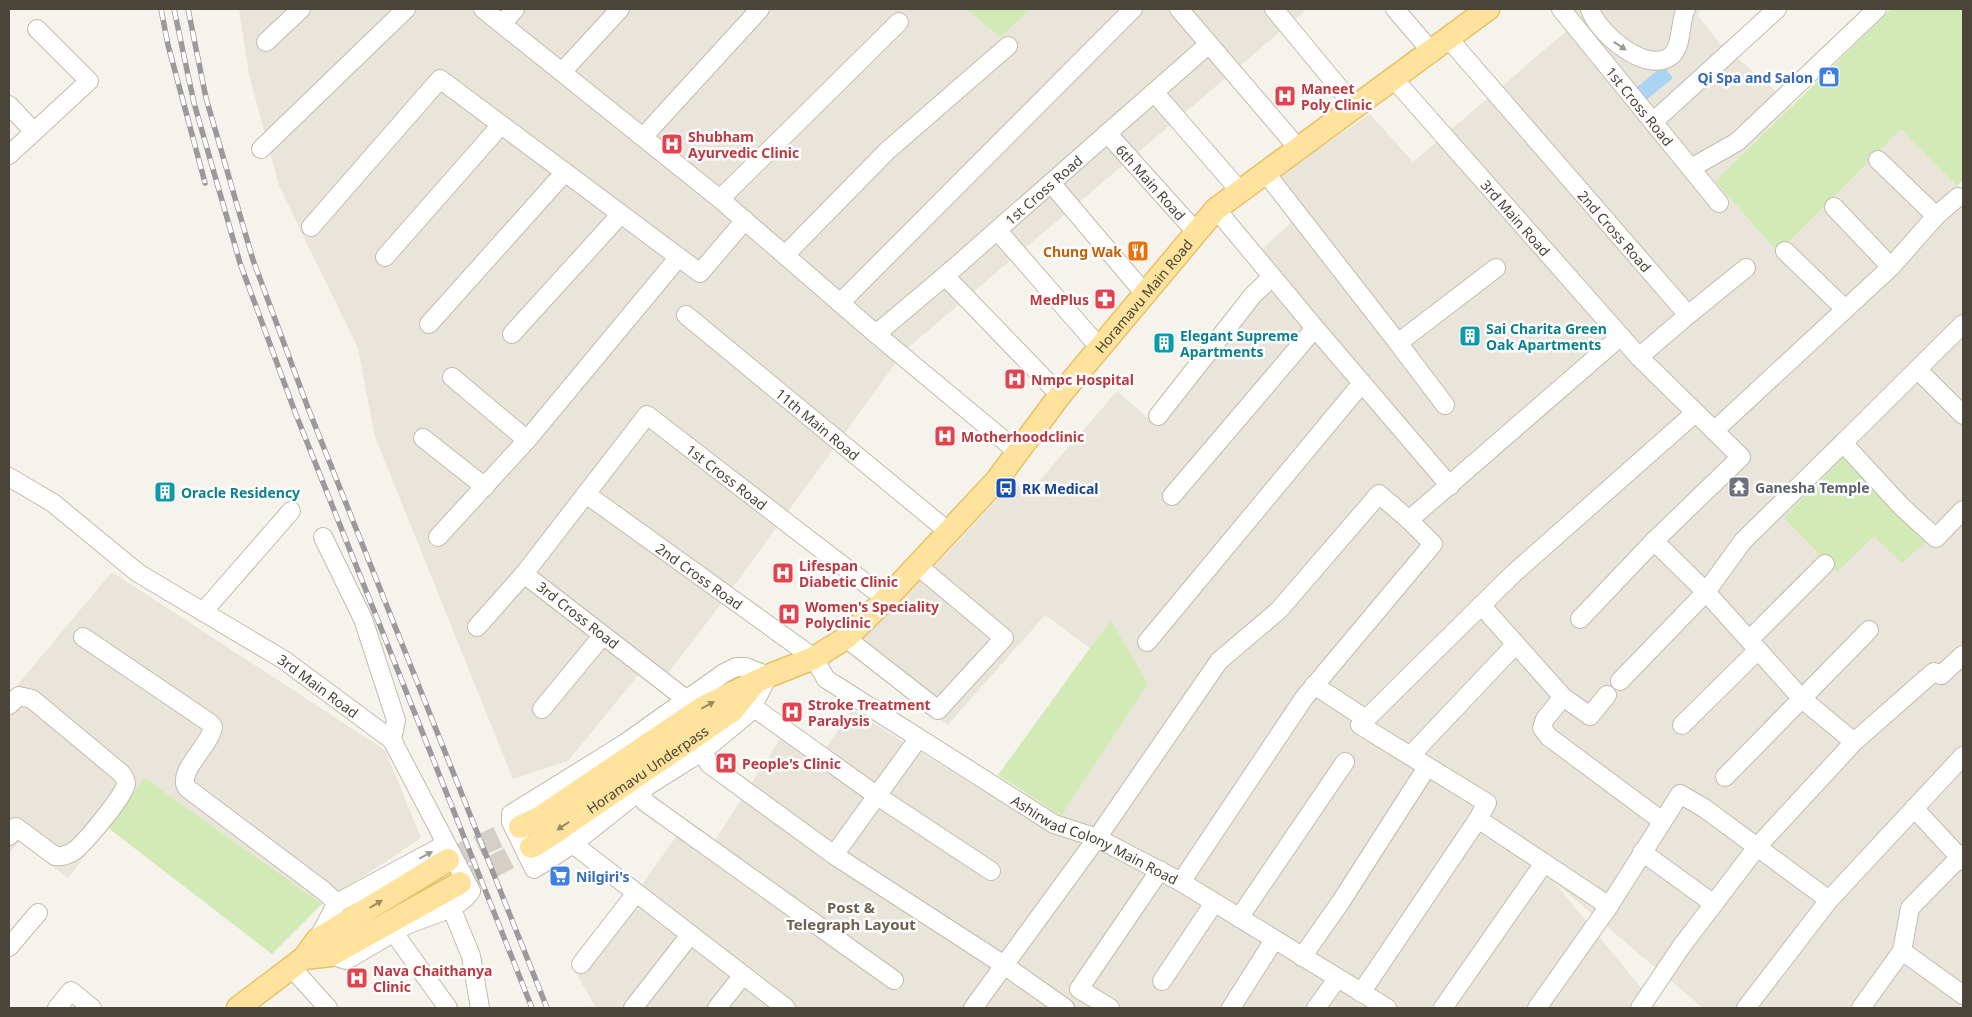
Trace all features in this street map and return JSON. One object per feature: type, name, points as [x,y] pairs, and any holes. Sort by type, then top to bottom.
[{"type":"main road","name":"Horamavu Main Road","points":[[762,679],[814,658],[846,638],[918,566],[997,480],[1060,395],[1216,209],[1488,9]]},
{"type":"main road","name":"Horamavu Underpass","points":[[520,827],[539,818],[702,708],[762,679]]},
{"type":"main road","name":"Horamavu Underpass","points":[[531,846],[552,834],[732,711],[762,679]]},
{"type":"main road","points":[[324,948],[447,852]]},
{"type":"main road","points":[[246,1006],[297,963],[324,948],[460,883]]},
{"type":"street","points":[[266,42],[301,9]]},
{"type":"street","points":[[261,148],[406,9]]},
{"type":"street","points":[[483,9],[720,199],[876,334],[1018,452]]},
{"type":"street","points":[[502,24],[515,9]]},
{"type":"street","points":[[562,72],[620,9]]},
{"type":"street","points":[[643,137],[760,9]]},
{"type":"street","points":[[840,303],[1133,9]]},
{"type":"street","points":[[1179,9],[1298,148]]},
{"type":"street","points":[[1274,9],[1355,107]]},
{"type":"street","name":"2nd Cross Road","points":[[1395,9],[1440,44],[1688,315]]},
{"type":"street","name":"1st Cross Road","points":[[1561,9],[1720,203]]},
{"type":"street","points":[[1590,9],[1592,16],[1602,30],[1618,45],[1648,59],[1660,60],[1671,56],[1676,49],[1686,9]]},
{"type":"street","points":[[1654,122],[1777,9]]},
{"type":"street","points":[[1691,168],[1737,142],[1877,9]]},
{"type":"street","points":[[720,199],[899,22]]},
{"type":"street","points":[[9,155],[89,81],[37,29]]},
{"type":"street","name":"1st Cross Road","points":[[876,334],[945,276],[1209,44]]},
{"type":"street","points":[[785,255],[887,151],[1008,46]]},
{"type":"street","name":"3rd Main Road","points":[[1394,78],[1639,357]]},
{"type":"street","points":[[311,227],[440,80],[700,273],[745,220]]},
{"type":"street","points":[[1154,92],[1240,190]]},
{"type":"street","points":[[9,105],[34,132]]},
{"type":"street","points":[[385,257],[501,125]]},
{"type":"street","name":"6th Main Road","points":[[1107,134],[1196,232]]},
{"type":"street","points":[[1878,160],[1936,216]]},
{"type":"street","points":[[429,324],[565,172]]},
{"type":"street","points":[[1266,172],[1445,404]]},
{"type":"street","points":[[1051,183],[1144,294]]},
{"type":"street","points":[[1714,431],[1891,267],[1936,216],[1958,197]]},
{"type":"street","points":[[1834,207],[1891,267]]},
{"type":"street","points":[[1216,209],[1450,486]]},
{"type":"street","points":[[512,334],[621,214]]},
{"type":"street","points":[[997,230],[1100,348]]},
{"type":"street","points":[[1784,251],[1845,309]]},
{"type":"street","points":[[438,537],[527,440],[678,258]]},
{"type":"street","points":[[1398,343],[1496,268]]},
{"type":"street","points":[[1580,619],[1654,541],[1740,457],[1639,357],[1746,268]]},
{"type":"street","points":[[945,276],[1060,395]]},
{"type":"street","points":[[1158,416],[1253,295],[1272,277]]},
{"type":"street","name":"11th Main Road","points":[[686,315],[949,532]]},
{"type":"street","points":[[1620,680],[1706,592],[1743,541],[1963,326]]},
{"type":"street","points":[[1172,496],[1315,328]]},
{"type":"street","points":[[1409,520],[1621,336]]},
{"type":"street","points":[[1918,370],[1963,415]]},
{"type":"street","points":[[452,377],[527,440]]},
{"type":"street","points":[[1147,642],[1362,383]]},
{"type":"street","points":[[1361,993],[1487,803],[1360,725],[1513,574],[1695,413]]},
{"type":"street","name":"1st Cross Road","points":[[586,494],[647,415],[886,599]]},
{"type":"street","points":[[423,438],[485,487]]},
{"type":"street","points":[[1844,443],[1902,507],[1936,538],[1963,510]]},
{"type":"street","name":"3rd Main Road","points":[[9,477],[54,503],[138,573],[284,660],[392,740],[447,852],[471,891],[467,898],[451,907]]},
{"type":"street","name":"2nd Cross Road","points":[[586,494],[814,658]]},
{"type":"street","name":"3rd Cross Road","points":[[586,494],[524,574],[687,700]]},
{"type":"street","points":[[974,1008],[1097,838],[1219,662],[1279,610],[1379,494],[1433,544],[1314,685],[1181,882]]},
{"type":"street","points":[[203,612],[291,511]]},
{"type":"street","points":[[323,537],[363,619],[396,720],[392,740]]},
{"type":"street","points":[[1654,541],[1706,592],[1801,698],[1854,742]]},
{"type":"street","points":[[1682,725],[1825,564]]},
{"type":"street","points":[[846,638],[938,710],[1004,638],[918,566]]},
{"type":"street","points":[[477,626],[524,574]]},
{"type":"street","points":[[1481,605],[1563,697],[1590,716],[1607,695]]},
{"type":"street","points":[[1726,777],[1869,630]]},
{"type":"street","points":[[542,709],[603,634]]},
{"type":"street","points":[[83,637],[210,723],[213,727],[208,742],[184,777],[184,783],[187,788],[324,891],[337,903]]},
{"type":"street","points":[[1410,756],[1516,644]]},
{"type":"street","points":[[1640,1008],[1681,947],[1757,847],[1854,742],[1924,679],[1934,672],[1941,675],[1963,655]]},
{"type":"street","name":"Ashirwad Colony Main Road","points":[[814,658],[826,679],[1054,824],[1097,838],[1160,870],[1384,1007]]},
{"type":"street","points":[[736,667],[746,667],[762,679],[754,707],[750,712],[703,751],[641,790],[573,844],[534,869],[511,822],[511,814],[603,758],[687,700],[724,673],[736,667]]},
{"type":"street","points":[[1314,685],[1366,719]]},
{"type":"street","points":[[9,705],[19,696],[32,699],[122,773],[126,779],[126,784],[118,801],[76,850],[62,857],[55,856],[16,827],[9,836]]},
{"type":"street","points":[[1563,697],[1545,719],[1542,728],[1548,737],[1662,821]]},
{"type":"street","points":[[754,707],[876,795],[991,871]]},
{"type":"street","points":[[834,855],[918,739]]},
{"type":"street","points":[[703,751],[709,764],[834,855],[1004,965],[1065,1008],[1160,870]]},
{"type":"street","points":[[1746,1008],[1829,900],[1963,756]]},
{"type":"street","points":[[1239,918],[1345,762]]},
{"type":"street","points":[[1302,957],[1340,903],[1427,767]]},
{"type":"street","points":[[641,790],[645,802],[894,980]]},
{"type":"street","points":[[1536,1008],[1609,906],[1680,794],[1704,808],[1829,900]]},
{"type":"street","points":[[1861,1008],[1902,951],[1910,908],[1962,857],[1914,808]]},
{"type":"street","points":[[1478,819],[1609,906]]},
{"type":"street","points":[[573,844],[786,1008]]},
{"type":"street","points":[[447,852],[337,903],[324,948],[346,960],[407,925],[451,907],[471,956],[480,1008]]},
{"type":"street","points":[[1642,852],[1714,904]]},
{"type":"street","points":[[1443,1008],[1544,863]]},
{"type":"street","points":[[580,964],[636,893]]},
{"type":"street","points":[[1162,981],[1214,902]]},
{"type":"street","points":[[9,947],[38,913]]},
{"type":"street","points":[[394,933],[448,1008]]},
{"type":"street","points":[[634,1008],[690,935]]},
{"type":"street","points":[[1231,1008],[1274,940]]},
{"type":"street","points":[[1902,951],[1963,995]]},
{"type":"street","points":[[297,963],[328,1008]]},
{"type":"street","points":[[717,1008],[743,975]]},
{"type":"street","points":[[1316,1008],[1337,979]]},
{"type":"street","points":[[1079,989],[1110,1008]]},
{"type":"street","points":[[56,1008],[71,991],[92,1008]]},
{"type":"shaded area","points":[[239,9],[1307,9],[905,350],[721,604],[666,676],[649,662],[568,761],[513,779],[375,437],[358,348],[279,186],[249,74]]},
{"type":"shaded area","points":[[1565,9],[1703,9],[1697,15],[1719,42],[1792,105],[1715,181],[1778,253],[1901,129],[1963,192],[1963,1008],[1703,1008],[1553,881],[1658,1008],[596,1008],[577,975],[678,834],[704,857],[782,736],[818,760],[852,710],[1049,832],[1148,683],[1111,622],[1090,648],[1045,615],[948,725],[846,651],[934,567],[1014,482],[1028,494],[1117,391],[1150,420],[1270,284],[1249,261],[1294,220],[1266,185],[1370,114],[1413,162],[1576,23]]},
{"type":"shaded area","points":[[112,572],[385,750],[421,838],[322,904],[145,778],[68,878],[19,841],[9,854],[9,695]]},
{"type":"green space","points":[[966,9],[1031,9],[1000,37]]},
{"type":"green space","points":[[1891,9],[1963,9],[1963,180],[1957,186],[1901,129],[1778,253],[1715,181]]},
{"type":"green space","points":[[1843,457],[1927,541],[1902,563],[1874,536],[1837,572],[1784,518]]},
{"type":"green space","points":[[1111,621],[1148,683],[1061,816],[998,775]]},
{"type":"green space","points":[[145,778],[322,904],[272,954],[107,827]]},
{"type":"water","points":[[1663,66],[1673,78],[1646,100],[1636,88]]},
{"type":"tunnel","points":[[448,860],[520,827]]},
{"type":"tunnel","points":[[460,883],[531,847]]},
{"type":"railway","points":[[161,9],[168,45],[205,183]]},
{"type":"railway","points":[[174,9],[194,103],[240,263],[295,412],[532,1008]]},
{"type":"railway","points":[[188,9],[206,98],[253,260],[308,408],[547,1008]]},
{"type":"place","name":"Qi Spa and Salon","points":[[1829,77]]},
{"type":"place","name":"Maneet Poly Clinic","points":[[1285,96]]},
{"type":"place","name":"Shubham Ayurvedic Clinic","points":[[672,144]]},
{"type":"place","name":"Chung Wak","points":[[1138,251]]},
{"type":"place","name":"MedPlus","points":[[1105,299]]},
{"type":"place","name":"Sai Charita Green Oak Apartments","points":[[1470,336]]},
{"type":"place","name":"Elegant Supreme Apartments","points":[[1164,343]]},
{"type":"place","name":"Nmpc Hospital","points":[[1015,379]]},
{"type":"place","name":"Motherhoodclinic","points":[[945,436]]},
{"type":"place","name":"Ganesha Temple","points":[[1739,487]]},
{"type":"place","name":"RK Medical","points":[[1006,488]]},
{"type":"place","name":"Oracle Residency","points":[[165,492]]},
{"type":"place","name":"Lifespan Diabetic Clinic","points":[[783,573]]},
{"type":"place","name":"Women's Speciality Polyclinic","points":[[789,614]]},
{"type":"place","name":"Stroke Treatment Paralysis","points":[[792,712]]},
{"type":"place","name":"People's Clinic","points":[[726,763]]},
{"type":"place","name":"Nilgiri's","points":[[560,876]]},
{"type":"place","name":"Nava Chaithanya Clinic","points":[[357,978]]},
{"type":"district","name":"Post & Telegraph Layout","points":[[851,916]]}]
